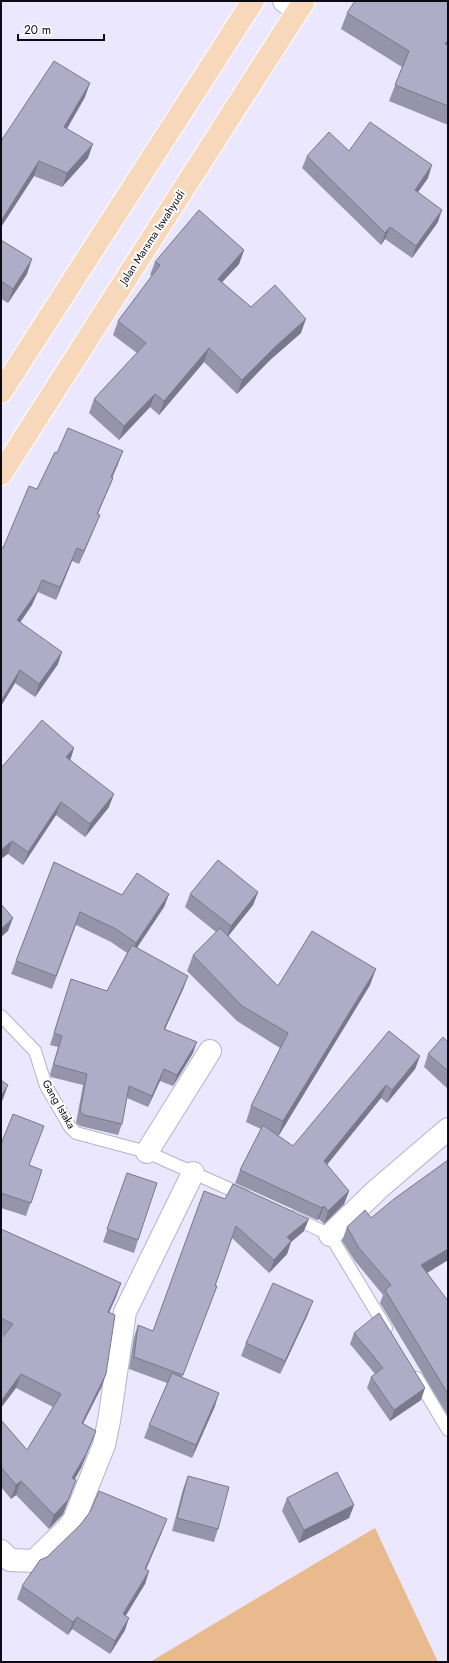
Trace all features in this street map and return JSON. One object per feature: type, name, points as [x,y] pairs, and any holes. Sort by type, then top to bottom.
[{"type":"highway","points":[[1,392],[253,1]]},
{"type":"highway","name":"Jalan Marsma Iswahyudi","points":[[1,474],[295,4]]},
{"type":"street","points":[[147,1152],[210,1051]]},
{"type":"street","points":[[330,1235],[379,1188],[448,1129]]},
{"type":"street","points":[[1,1552],[10,1560],[34,1562],[74,1520],[104,1445],[125,1312],[193,1173]]},
{"type":"lane","name":"Gang Istaka","points":[[1,1016],[35,1051],[46,1086],[70,1127],[76,1132],[147,1152],[258,1201]]},
{"type":"lane","points":[[280,1211],[330,1235],[391,1336]]},
{"type":"lane","points":[[412,1369],[448,1430]]},
{"type":"shaded area","points":[[375,1528],[438,1662],[150,1662]]},
{"type":"building","points":[[355,1],[448,1],[448,40],[445,44],[448,45],[448,106],[395,85],[409,51],[347,13]]},
{"type":"building","points":[[54,61],[90,83],[64,127],[93,144],[67,173],[39,161],[1,221],[1,141]]},
{"type":"building","points":[[370,122],[432,165],[415,190],[442,210],[416,246],[390,227],[385,233],[307,156],[329,132],[349,151]]},
{"type":"building","points":[[199,210],[244,250],[218,279],[251,307],[275,285],[306,319],[242,380],[209,348],[164,401],[155,394],[124,426],[94,399],[146,343],[118,321],[160,265],[155,262]]},
{"type":"building","points":[[1,240],[32,259],[13,289],[1,281]]},
{"type":"building","points":[[68,428],[123,451],[97,514],[100,515],[84,551],[77,548],[60,587],[42,580],[37,592],[17,620],[62,652],[39,684],[20,670],[1,701],[1,546],[3,548],[29,486],[37,489],[55,452],[57,453]]},
{"type":"building","points":[[42,720],[74,748],[66,757],[114,794],[90,824],[61,802],[28,852],[12,841],[1,850],[1,768]]},
{"type":"building","points":[[218,860],[258,892],[231,926],[190,894]]},
{"type":"building","points":[[54,862],[122,895],[137,873],[169,894],[136,943],[116,929],[80,912],[56,976],[16,961]]},
{"type":"building","points":[[1,904],[13,918],[1,929]]},
{"type":"building","points":[[220,928],[278,986],[312,931],[376,969],[283,1121],[251,1106],[288,1033],[242,1006],[193,955]]},
{"type":"building","points":[[132,945],[188,976],[164,1029],[197,1042],[177,1075],[164,1069],[152,1096],[129,1086],[122,1124],[84,1115],[80,1111],[87,1074],[55,1065],[54,1063],[62,1036],[54,1033],[71,979],[107,991]]},
{"type":"building","points":[[389,1031],[420,1056],[392,1090],[386,1085],[324,1161],[349,1191],[328,1211],[324,1206],[322,1208],[240,1170],[263,1125],[293,1146]]},
{"type":"building","points":[[443,1037],[448,1042],[448,1071],[428,1054]]},
{"type":"building","points":[[1,1080],[8,1085],[1,1096]]},
{"type":"building","points":[[13,1114],[44,1126],[29,1165],[42,1170],[31,1203],[1,1193],[1,1144]]},
{"type":"building","points":[[448,1160],[448,1249],[421,1265],[448,1301],[448,1394],[385,1290],[391,1285],[359,1248],[347,1227],[365,1210],[371,1218],[394,1199]]},
{"type":"building","points":[[127,1173],[157,1183],[138,1240],[107,1229]]},
{"type":"building","points":[[233,1184],[309,1219],[287,1237],[291,1241],[274,1260],[236,1226],[215,1286],[217,1286],[183,1375],[134,1357],[138,1325],[153,1331],[204,1191],[225,1199]]},
{"type":"building","points":[[1,1229],[121,1283],[108,1312],[115,1315],[106,1374],[82,1423],[96,1431],[86,1454],[72,1478],[76,1480],[68,1500],[54,1515],[21,1481],[16,1485],[1,1467],[1,1420],[27,1450],[61,1394],[21,1374],[1,1401],[1,1339],[13,1324],[1,1318]]},
{"type":"building","points":[[273,1283],[313,1301],[285,1361],[246,1343]]},
{"type":"building","points":[[379,1313],[425,1388],[394,1410],[371,1377],[383,1368],[354,1333]]},
{"type":"building","points":[[172,1373],[219,1393],[196,1445],[149,1425]]},
{"type":"building","points":[[337,1472],[354,1505],[304,1530],[287,1498]]},
{"type":"building","points":[[188,1476],[229,1487],[218,1529],[177,1518]]},
{"type":"building","points":[[99,1491],[167,1519],[145,1569],[149,1571],[123,1614],[129,1618],[115,1641],[77,1617],[73,1622],[22,1586],[40,1560],[47,1557],[80,1525],[90,1512]]}]
